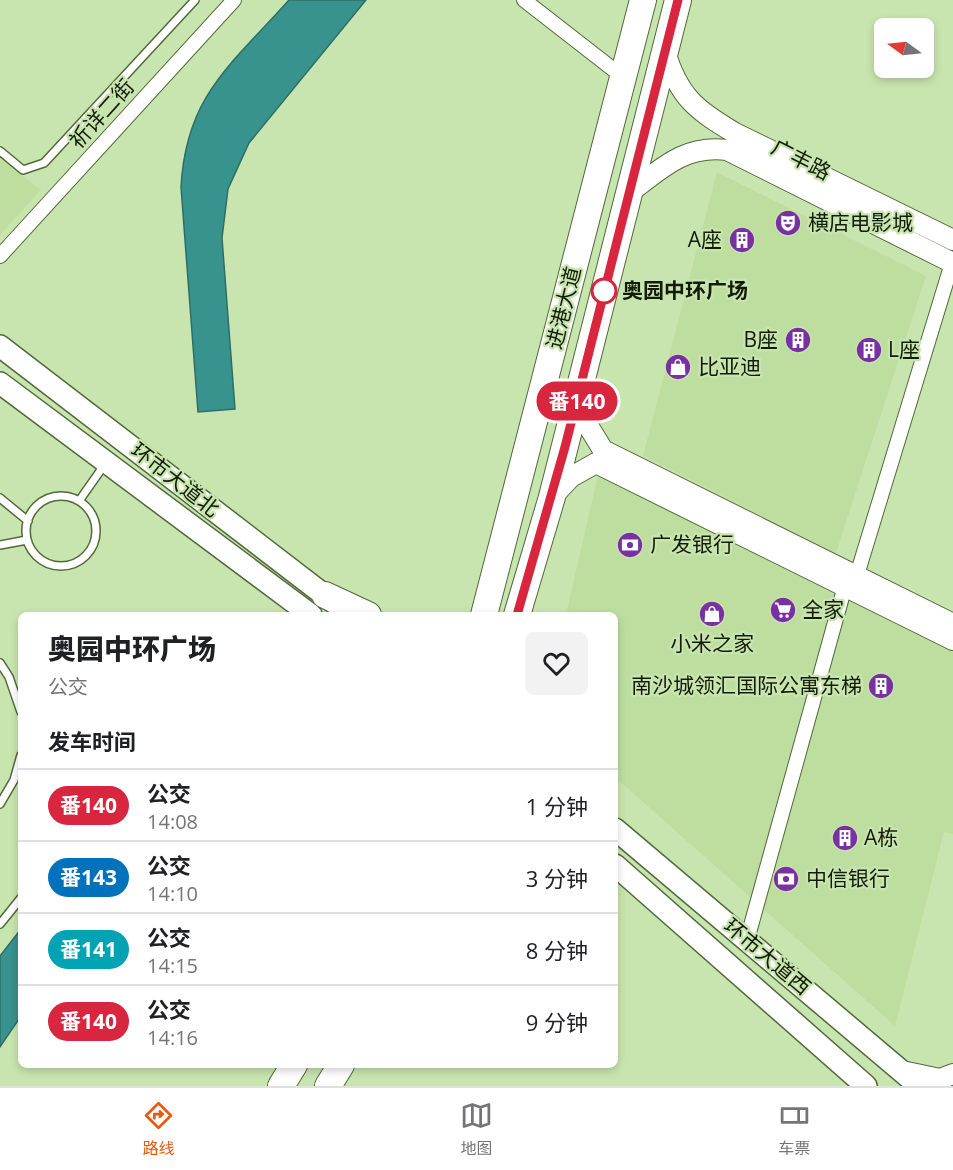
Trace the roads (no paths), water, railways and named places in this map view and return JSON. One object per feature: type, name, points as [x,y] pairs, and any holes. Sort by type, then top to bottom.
[{"type":"highway","name":"进港大道","points":[[485,612],[643,0]]},
{"type":"highway","name":"进港大道","points":[[518,612],[552,497],[678,0]]},
{"type":"highway","points":[[471,612],[494,581]]},
{"type":"highway","points":[[525,612],[526,585]]},
{"type":"highway","points":[[318,605],[353,612]]},
{"type":"highway","points":[[281,1086],[292,1068]]},
{"type":"highway","points":[[295,1086],[306,1068]]},
{"type":"highway","points":[[328,1086],[339,1068]]},
{"type":"highway","points":[[339,1086],[347,1068]]},
{"type":"main road","name":"环市大道北","points":[[0,346],[318,605]]},
{"type":"main road","name":"环市大道北","points":[[0,383],[106,462],[318,605],[341,612]]},
{"type":"main road","name":"环市大道西","points":[[618,832],[919,1086]]},
{"type":"main road","name":"环市大道西","points":[[618,868],[866,1086]]},
{"type":"street","name":"祈详二街","points":[[0,256],[234,0]]},
{"type":"street","points":[[524,0],[623,77]]},
{"type":"street","name":"广丰路","points":[[665,52],[683,95],[704,114],[735,133],[953,240]]},
{"type":"street","name":"广丰路","points":[[629,193],[692,151],[707,148],[727,150],[953,263]]},
{"type":"street","points":[[747,940],[851,581],[953,263]]},
{"type":"street","points":[[579,392],[587,424],[603,450],[851,581],[953,640]]},
{"type":"street","points":[[552,497],[571,477],[596,463],[851,581],[953,624]]},
{"type":"street","points":[[902,1071],[940,1079],[953,1074]]},
{"type":"lane","points":[[0,151],[23,170],[44,163],[195,0]]},
{"type":"lane","points":[[79,501],[106,462]]},
{"type":"lane","points":[[64,496],[79,501],[93,515],[96,526],[92,549],[84,558],[63,567],[40,560],[27,540],[28,521],[42,502],[52,497],[64,496]]},
{"type":"lane","points":[[0,498],[28,521]]},
{"type":"lane","points":[[0,545],[27,540]]},
{"type":"lane","points":[[0,663],[9,677],[18,703]]},
{"type":"lane","points":[[0,804],[14,780],[18,766]]},
{"type":"lane","points":[[1,919],[18,901]]},
{"type":"water","points":[[289,0],[366,0],[249,143],[228,189],[222,238],[235,409],[198,412],[181,187],[185,155],[192,128],[202,104],[216,83],[231,63]]},
{"type":"water","points":[[18,933],[18,1020],[0,1047],[0,956]]},
{"type":"place","name":"横店电影城","points":[[788,223]]},
{"type":"place","name":"A座","points":[[742,240]]},
{"type":"place","name":"奥园中环广场","points":[[604,291]]},
{"type":"place","name":"B座","points":[[798,340]]},
{"type":"place","name":"L座","points":[[869,350]]},
{"type":"place","name":"比亚迪","points":[[678,367]]},
{"type":"place","name":"广发银行","points":[[630,545]]},
{"type":"place","name":"全家","points":[[783,610]]},
{"type":"place","name":"小米之家","points":[[712,614]]},
{"type":"place","name":"南沙城领汇国际公寓东梯","points":[[881,686]]},
{"type":"place","name":"A栋","points":[[845,838]]},
{"type":"place","name":"中信银行","points":[[786,879]]}]
